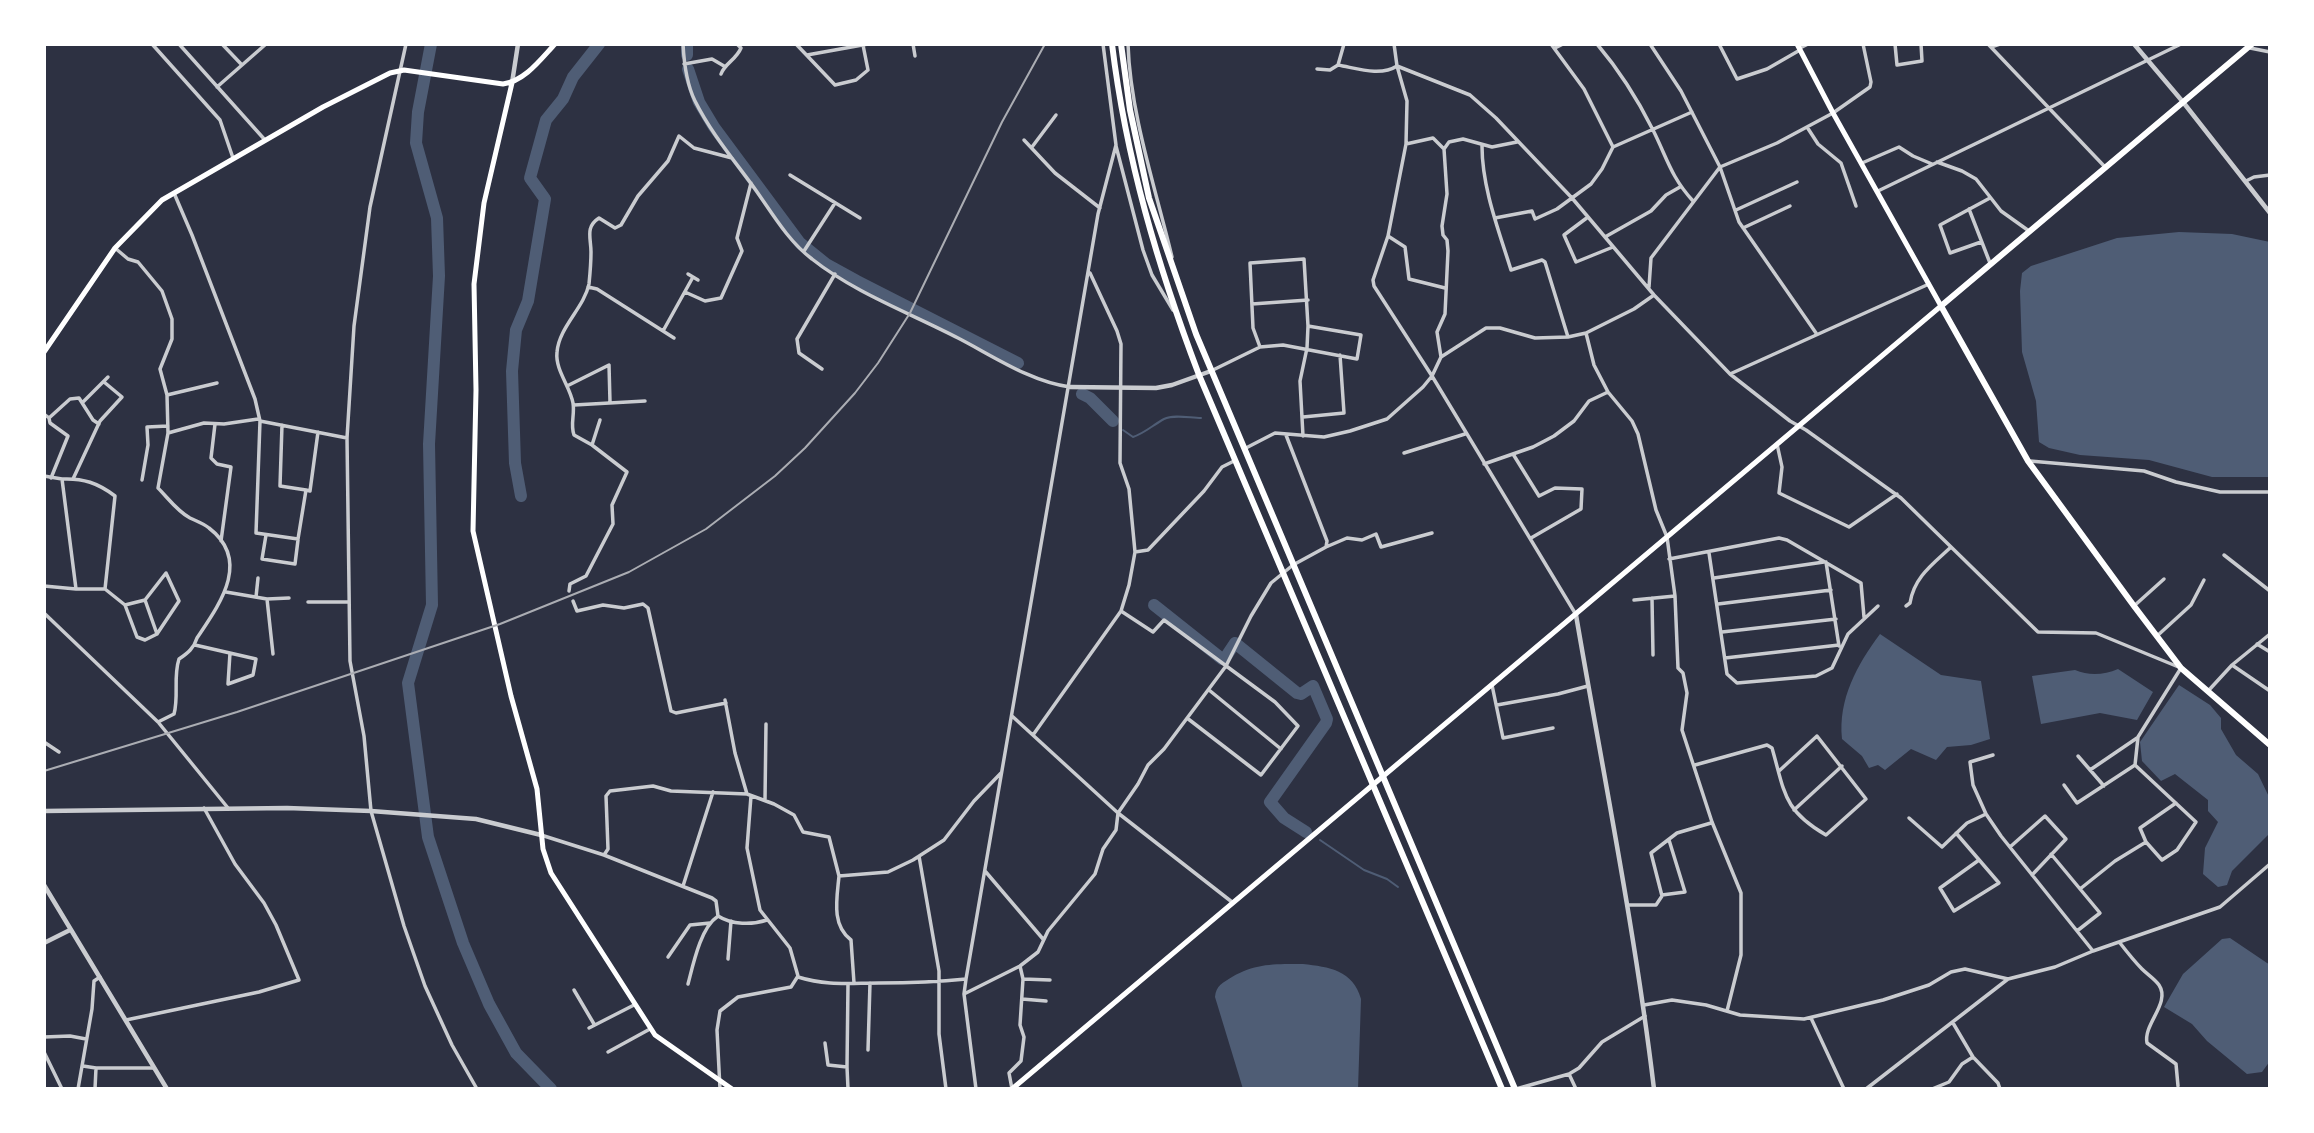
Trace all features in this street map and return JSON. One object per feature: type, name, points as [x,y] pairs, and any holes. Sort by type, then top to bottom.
[{"type":"main road","points":[[44,352],[116,248],[150,210],[173,191],[372,82],[402,70],[512,83],[523,76],[555,44]]},
{"type":"main road","points":[[1112,44],[1127,143],[1140,200],[1174,312],[1502,1089]]},
{"type":"main road","points":[[1121,44],[1135,141],[1149,198],[1181,295],[1211,372],[1515,1089]]},
{"type":"main road","points":[[1012,1089],[2250,45]]},
{"type":"main road","points":[[1799,47],[1833,113],[2028,461],[2181,667],[2270,744]]},
{"type":"main road","points":[[512,83],[484,203],[474,284],[473,531],[511,696],[537,789],[543,849],[551,873],[658,1039],[732,1089]]},
{"type":"street","points":[[152,44],[220,120],[233,158]]},
{"type":"street","points":[[180,44],[265,140]]},
{"type":"street","points":[[222,44],[242,65]]},
{"type":"street","points":[[217,87],[266,44]]},
{"type":"street","points":[[405,44],[402,70],[370,207],[354,326],[347,438],[350,661],[364,736],[371,811],[404,926],[425,986],[452,1045],[477,1089]]},
{"type":"street","points":[[512,83],[518,44]]},
{"type":"street","points":[[683,44],[684,64],[694,99],[715,136],[789,236],[804,251],[835,274],[1017,369],[1056,385],[1070,387],[1156,388],[1211,372],[1260,347],[1283,345],[1357,359],[1361,335],[1308,326]]},
{"type":"street","points":[[722,74],[724,66],[738,55],[741,48],[737,44]]},
{"type":"street","points":[[796,44],[835,85],[856,80],[868,70],[866,44],[807,55]]},
{"type":"street","points":[[913,44],[915,56]]},
{"type":"street","points":[[1103,44],[1116,145],[1143,250],[1152,275],[1174,312]]},
{"type":"street","points":[[1128,44],[1144,140],[1181,295]]},
{"type":"street","points":[[1317,69],[1330,70],[1338,65],[1344,44]]},
{"type":"street","points":[[1394,44],[1407,101],[1406,144],[1388,236],[1373,280],[1374,286],[1432,376],[1465,435],[1531,538],[1576,615],[1628,905],[1654,1089]]},
{"type":"street","points":[[1551,44],[1584,89],[1613,147]]},
{"type":"street","points":[[1555,48],[1563,44]]},
{"type":"street","points":[[1597,44],[1614,64],[1653,129],[1680,187],[1693,201]]},
{"type":"street","points":[[1650,44],[1692,112],[1720,167],[1743,228],[1816,333]]},
{"type":"street","points":[[1719,44],[1737,79],[1767,69],[1799,47],[1808,44]]},
{"type":"street","points":[[1649,289],[1651,258],[1720,167],[1807,127],[1833,113],[1870,87],[1863,44]]},
{"type":"street","points":[[1895,44],[1897,65],[1922,61],[1921,44]]},
{"type":"street","points":[[1990,45],[2000,44]]},
{"type":"street","points":[[2134,44],[2270,213]]},
{"type":"street","points":[[1878,191],[2181,44]]},
{"type":"street","points":[[1990,45],[2105,167]]},
{"type":"street","points":[[2250,45],[2270,52]]},
{"type":"street","points":[[1105,57],[1122,56],[1128,50]]},
{"type":"street","points":[[684,64],[712,59],[724,66]]},
{"type":"street","points":[[1338,65],[1375,72],[1397,66]]},
{"type":"street","points":[[1397,66],[1470,95],[1496,118],[1572,198],[1654,295],[1730,374],[1799,427],[1896,494],[2038,632],[2096,633],[2181,667],[2138,737],[2090,770]]},
{"type":"street","points":[[1494,218],[1532,211],[1535,219],[1557,209],[1591,184],[1613,147],[1692,112]]},
{"type":"street","points":[[1032,147],[1056,115]]},
{"type":"street","points":[[1807,127],[1818,144],[1841,163],[1856,206]]},
{"type":"street","points":[[569,591],[570,584],[586,576],[613,524],[612,505],[627,472],[592,445],[574,435],[570,426],[573,405],[558,363],[557,351],[564,333],[588,287],[591,226],[599,218],[615,228],[621,225],[638,196],[668,161],[678,136],[694,148],[732,158]]},
{"type":"street","points":[[1406,144],[1433,138],[1444,149]]},
{"type":"street","points":[[1441,357],[1437,332],[1445,314],[1448,251],[1442,218],[1447,194],[1444,149],[1449,142],[1463,139],[1482,146],[1518,142]]},
{"type":"street","points":[[1024,140],[1055,173],[1100,208]]},
{"type":"street","points":[[976,1089],[964,994],[966,979],[1100,208],[1116,145]]},
{"type":"street","points":[[1482,146],[1494,218],[1511,270],[1542,260],[1545,262],[1568,337]]},
{"type":"street","points":[[1862,163],[1899,147],[1913,156],[1962,171],[1976,179],[2001,211],[2029,231]]},
{"type":"street","points":[[790,175],[859,218]]},
{"type":"street","points":[[2245,181],[2270,175]]},
{"type":"street","points":[[1736,209],[1797,182]]},
{"type":"street","points":[[685,292],[705,301],[722,298],[742,251],[737,238],[751,183]]},
{"type":"street","points":[[1605,237],[1651,211],[1665,195],[1680,187]]},
{"type":"street","points":[[173,191],[247,376],[259,420],[256,533],[298,539]]},
{"type":"street","points":[[1982,242],[1950,253],[1940,225],[1990,198]]},
{"type":"street","points":[[804,251],[835,203]]},
{"type":"street","points":[[1743,228],[1790,206]]},
{"type":"street","points":[[1969,209],[1990,263]]},
{"type":"street","points":[[1588,217],[1564,235],[1576,262],[1613,247]]},
{"type":"street","points":[[1388,236],[1405,247],[1409,279],[1445,288]]},
{"type":"street","points":[[116,248],[128,259],[138,262],[162,291],[169,304],[174,328],[160,369],[167,395],[168,433],[158,488],[179,510],[210,528],[227,550],[229,564],[226,592],[195,645],[179,659],[175,670],[174,714],[158,722]]},
{"type":"street","points":[[1260,347],[1253,328],[1250,263],[1304,259],[1308,326],[1307,348],[1300,381],[1303,436]]},
{"type":"street","points":[[1032,735],[1121,611],[1135,552],[1129,489],[1120,463],[1122,356],[1118,331],[1090,272]]},
{"type":"street","points":[[822,369],[799,353],[797,339],[835,274]]},
{"type":"street","points":[[663,331],[685,292],[690,276],[698,280]]},
{"type":"street","points":[[1730,374],[1930,284]]},
{"type":"street","points":[[588,287],[597,289],[674,338]]},
{"type":"street","points":[[1244,449],[1275,433],[1324,437],[1387,419],[1423,387],[1441,357],[1486,328],[1500,328],[1535,338],[1568,337],[1586,333],[1634,309],[1654,295]]},
{"type":"street","points":[[1252,304],[1308,300]]},
{"type":"street","points":[[1586,333],[1594,365],[1608,392],[1632,421],[1638,435],[1656,510],[1667,537],[1675,596],[1678,668],[1683,673],[1687,693],[1682,730],[1712,822],[1741,893],[1741,955],[1727,1012]]},
{"type":"street","points":[[1303,417],[1344,413],[1340,355]]},
{"type":"street","points":[[566,386],[608,365],[610,402]]},
{"type":"street","points":[[83,402],[108,377]]},
{"type":"street","points":[[73,479],[99,424],[122,397],[104,382]]},
{"type":"street","points":[[167,395],[217,383]]},
{"type":"street","points":[[1484,464],[1553,436],[1574,421],[1589,401],[1608,392]]},
{"type":"street","points":[[49,418],[70,399],[79,398],[93,420],[99,424]]},
{"type":"street","points":[[573,405],[645,401]]},
{"type":"street","points":[[44,414],[50,423],[68,436],[51,478]]},
{"type":"street","points":[[168,433],[204,423],[259,420],[347,438]]},
{"type":"street","points":[[592,445],[600,420]]},
{"type":"street","points":[[215,424],[211,458],[217,464],[231,467],[221,541]]},
{"type":"street","points":[[282,425],[280,486],[310,491],[318,432]]},
{"type":"street","points":[[142,481],[148,445],[147,427],[168,426]]},
{"type":"street","points":[[1286,435],[1327,541],[1326,547]]},
{"type":"street","points":[[1404,453],[1465,435]]},
{"type":"street","points":[[1777,444],[1782,467],[1779,493],[1849,527],[1896,494]]},
{"type":"street","points":[[1513,454],[1539,496],[1555,488],[1582,489],[1581,509],[1531,538]]},
{"type":"street","points":[[1135,552],[1148,550],[1204,491],[1222,467],[1236,460]]},
{"type":"street","points":[[2028,461],[2144,471],[2220,492],[2270,492]]},
{"type":"street","points":[[44,476],[81,478],[103,487],[115,496],[105,589]]},
{"type":"street","points":[[62,479],[76,589]]},
{"type":"street","points":[[266,535],[262,559],[295,564],[306,490]]},
{"type":"street","points":[[964,994],[1020,966],[1038,952],[1043,939],[1095,874],[1103,849],[1115,830],[1118,813],[1148,765],[1164,749],[1226,666],[1271,583],[1293,565],[1346,538],[1362,540],[1376,534],[1381,547],[1432,533]]},
{"type":"street","points":[[1670,559],[1779,538],[1794,543],[1861,583],[1865,619]]},
{"type":"street","points":[[1906,606],[1910,603],[1914,585],[1919,577],[1951,547]]},
{"type":"street","points":[[1709,553],[1727,674],[1737,683],[1816,676],[1832,668],[1840,646],[1848,634],[1878,606]]},
{"type":"street","points":[[2224,555],[2270,591]]},
{"type":"street","points":[[1714,578],[1826,562]]},
{"type":"street","points":[[1826,562],[1840,646]]},
{"type":"street","points":[[44,586],[105,589],[125,605],[137,637],[145,640],[158,634],[179,601],[166,573],[145,600],[125,605]]},
{"type":"street","points":[[256,597],[258,578]]},
{"type":"street","points":[[2134,606],[2164,579]]},
{"type":"street","points":[[2157,636],[2191,605],[2204,580]]},
{"type":"street","points":[[1718,604],[1831,590]]},
{"type":"street","points":[[226,592],[267,599],[289,598]]},
{"type":"street","points":[[1634,600],[1675,596]]},
{"type":"street","points":[[1652,598],[1653,655]]},
{"type":"street","points":[[267,599],[273,654]]},
{"type":"street","points":[[145,600],[158,634]]},
{"type":"street","points":[[573,601],[577,611],[603,605],[624,608],[643,604],[648,608],[671,711],[676,713],[725,701],[736,753],[749,795],[747,848],[760,910],[790,948],[798,976],[791,987],[738,997],[720,1011],[717,1030],[720,1089]]},
{"type":"street","points":[[308,602],[349,602]]},
{"type":"street","points":[[1121,611],[1153,632],[1164,620],[1275,702],[1298,726],[1261,775],[1186,718]]},
{"type":"street","points":[[44,613],[158,722],[228,808]]},
{"type":"street","points":[[1722,632],[1836,619]]},
{"type":"street","points":[[2208,692],[2232,665],[2270,634]]},
{"type":"street","points":[[2257,644],[2270,652]]},
{"type":"street","points":[[195,645],[230,653],[256,659],[253,675],[228,684],[230,653]]},
{"type":"street","points":[[1725,658],[1840,646]]},
{"type":"street","points":[[2232,665],[2270,691]]},
{"type":"street","points":[[1492,685],[1503,738],[1553,729]]},
{"type":"street","points":[[1497,705],[1588,686]]},
{"type":"street","points":[[1209,690],[1281,749]]},
{"type":"street","points":[[1012,716],[1118,813],[1233,903]]},
{"type":"street","points":[[765,800],[766,724]]},
{"type":"street","points":[[1695,765],[1767,745],[1773,748],[1779,771],[1788,802],[1805,823],[1826,835],[1866,799],[1817,736],[1779,771]]},
{"type":"street","points":[[2136,765],[2138,737]]},
{"type":"street","points":[[44,742],[59,752]]},
{"type":"street","points":[[1993,755],[1970,762],[1973,785],[1986,814],[2093,951]]},
{"type":"street","points":[[2078,756],[2104,786]]},
{"type":"street","points":[[2064,785],[2077,803],[2136,765]]},
{"type":"street","points":[[2136,765],[2176,803],[2196,822],[2177,850],[2162,860],[2146,842],[2140,828],[2176,803]]},
{"type":"street","points":[[1794,810],[1842,766]]},
{"type":"street","points":[[839,876],[888,872],[919,856],[944,840],[974,801],[1002,773]]},
{"type":"street","points":[[604,855],[608,849],[606,796],[610,791],[653,786],[671,792],[749,795],[765,800],[794,815],[803,832],[829,837],[839,876],[836,912],[843,934],[851,940],[854,983]]},
{"type":"street","points":[[683,886],[713,792]]},
{"type":"street","points":[[126,1020],[259,992],[299,980],[276,925],[255,889],[235,864],[204,808]]},
{"type":"street","points":[[44,811],[228,808],[371,811],[476,819],[541,835],[604,855],[683,886],[716,901],[718,916]]},
{"type":"street","points":[[1909,818],[1942,847],[1967,823],[1986,814]]},
{"type":"street","points":[[2010,847],[2045,816],[2066,839],[2032,875]]},
{"type":"street","points":[[1628,905],[1656,905],[1662,895],[1651,853],[1677,834],[1712,822]]},
{"type":"street","points":[[1956,833],[1979,859],[1998,883],[1954,911],[1940,888],[1979,859]]},
{"type":"street","points":[[1662,895],[1685,892],[1669,840]]},
{"type":"street","points":[[2080,890],[2115,861],[2146,842]]},
{"type":"street","points":[[2051,854],[2100,914],[2077,931]]},
{"type":"street","points":[[919,856],[939,971],[939,1034],[946,1089]]},
{"type":"street","points":[[1866,1089],[2008,979],[2055,967],[2220,907],[2270,864]]},
{"type":"street","points":[[985,871],[1043,939]]},
{"type":"street","points":[[44,885],[167,1089]]},
{"type":"street","points":[[718,916],[754,925],[767,920]]},
{"type":"street","points":[[688,984],[697,951],[710,923],[718,916]]},
{"type":"street","points":[[728,960],[731,921]]},
{"type":"street","points":[[668,957],[690,925],[710,923]]},
{"type":"street","points":[[44,943],[70,930]]},
{"type":"street","points":[[2120,943],[2160,986],[2159,1009],[2146,1031],[2147,1043],[2176,1064],[2178,1086]]},
{"type":"street","points":[[1012,1089],[1009,1073],[1021,1061],[1024,1037],[1020,1025],[1023,979],[1020,966]]},
{"type":"street","points":[[1644,1005],[1672,1000],[1706,1005],[1740,1016],[1811,1018],[1883,1000],[1928,985],[1951,972],[1965,969],[2008,979]]},
{"type":"street","points":[[798,976],[821,984],[966,979]]},
{"type":"street","points":[[78,1089],[92,1009],[94,981],[100,977]]},
{"type":"street","points":[[1023,979],[1050,980]]},
{"type":"street","points":[[868,1050],[870,983]]},
{"type":"street","points":[[848,984],[848,1089]]},
{"type":"street","points":[[574,990],[594,1025]]},
{"type":"street","points":[[1022,999],[1045,1001]]},
{"type":"street","points":[[589,1028],[634,1005]]},
{"type":"street","points":[[1515,1089],[1569,1074],[1579,1068],[1602,1042],[1645,1016]]},
{"type":"street","points":[[1811,1018],[1844,1089]]},
{"type":"street","points":[[1953,1023],[1973,1057],[1998,1083],[2000,1089]]},
{"type":"street","points":[[608,1052],[650,1029]]},
{"type":"street","points":[[44,1037],[70,1036],[86,1039]]},
{"type":"street","points":[[825,1043],[828,1065],[847,1067]]},
{"type":"street","points":[[44,1052],[62,1089]]},
{"type":"street","points":[[1932,1089],[1946,1083],[1962,1064],[1973,1057]]},
{"type":"street","points":[[83,1066],[154,1068]]},
{"type":"street","points":[[95,1089],[96,1068]]},
{"type":"street","points":[[1569,1074],[1576,1089]]},
{"type":"street","points":[[1946,1083],[1949,1089]]},
{"type":"water","points":[[2179,232],[2232,234],[2270,242],[2270,477],[2212,477],[2149,460],[2080,455],[2049,448],[2039,442],[2036,401],[2022,352],[2022,273],[2031,266],[2117,238]]},
{"type":"water","points":[[1880,634],[1941,675],[1981,681],[1990,739],[1971,745],[1947,747],[1936,760],[1911,749],[1885,770],[1878,765],[1869,768],[1862,756],[1842,739],[1843,710],[1857,670]]},
{"type":"water","points":[[2118,669],[2153,692],[2137,720],[2100,713],[2041,724],[2032,676],[2075,670],[2096,674]]},
{"type":"water","points":[[2179,685],[2210,705],[2221,718],[2221,729],[2236,755],[2258,774],[2270,799],[2270,833],[2232,871],[2227,885],[2218,887],[2203,874],[2205,848],[2218,822],[2208,811],[2208,800],[2175,774],[2161,781],[2142,761],[2140,742]]},
{"type":"water","points":[[2230,938],[2270,965],[2270,1061],[2262,1072],[2247,1074],[2207,1041],[2192,1024],[2164,1007],[2183,974],[2222,939]]},
{"type":"water","points":[[1275,964],[1303,964],[1339,972],[1357,989],[1361,999],[1358,1089],[1243,1089],[1215,997],[1217,990],[1226,981],[1249,969]]},
{"type":"waterway","points":[[431,44],[418,112],[416,143],[437,218],[439,276],[429,444],[432,605],[408,683],[428,837],[463,943],[489,1004],[516,1053],[551,1089]]},
{"type":"waterway","points":[[521,496],[515,463],[512,371],[516,330],[528,301],[545,199],[530,178],[546,120],[563,99],[573,77],[599,44]]},
{"type":"waterway","points":[[687,44],[687,55]]},
{"type":"waterway","points":[[688,69],[699,102],[714,127],[800,243],[826,264],[1018,363]]},
{"type":"waterway","points":[[1082,394],[1090,398],[1113,421]]},
{"type":"waterway","points":[[1123,430],[1133,437],[1168,418],[1201,418]]},
{"type":"waterway","points":[[1154,605],[1222,659],[1235,643],[1297,693],[1301,694],[1313,686],[1327,719],[1326,723],[1270,802],[1284,818],[1306,832]]},
{"type":"waterway","points":[[1320,840],[1364,870],[1387,879],[1398,887]]},
{"type":"railway","points":[[44,771],[237,712],[500,624],[629,572],[706,529],[775,476],[805,448],[878,363],[910,313],[1002,122],[1045,44]]}]
